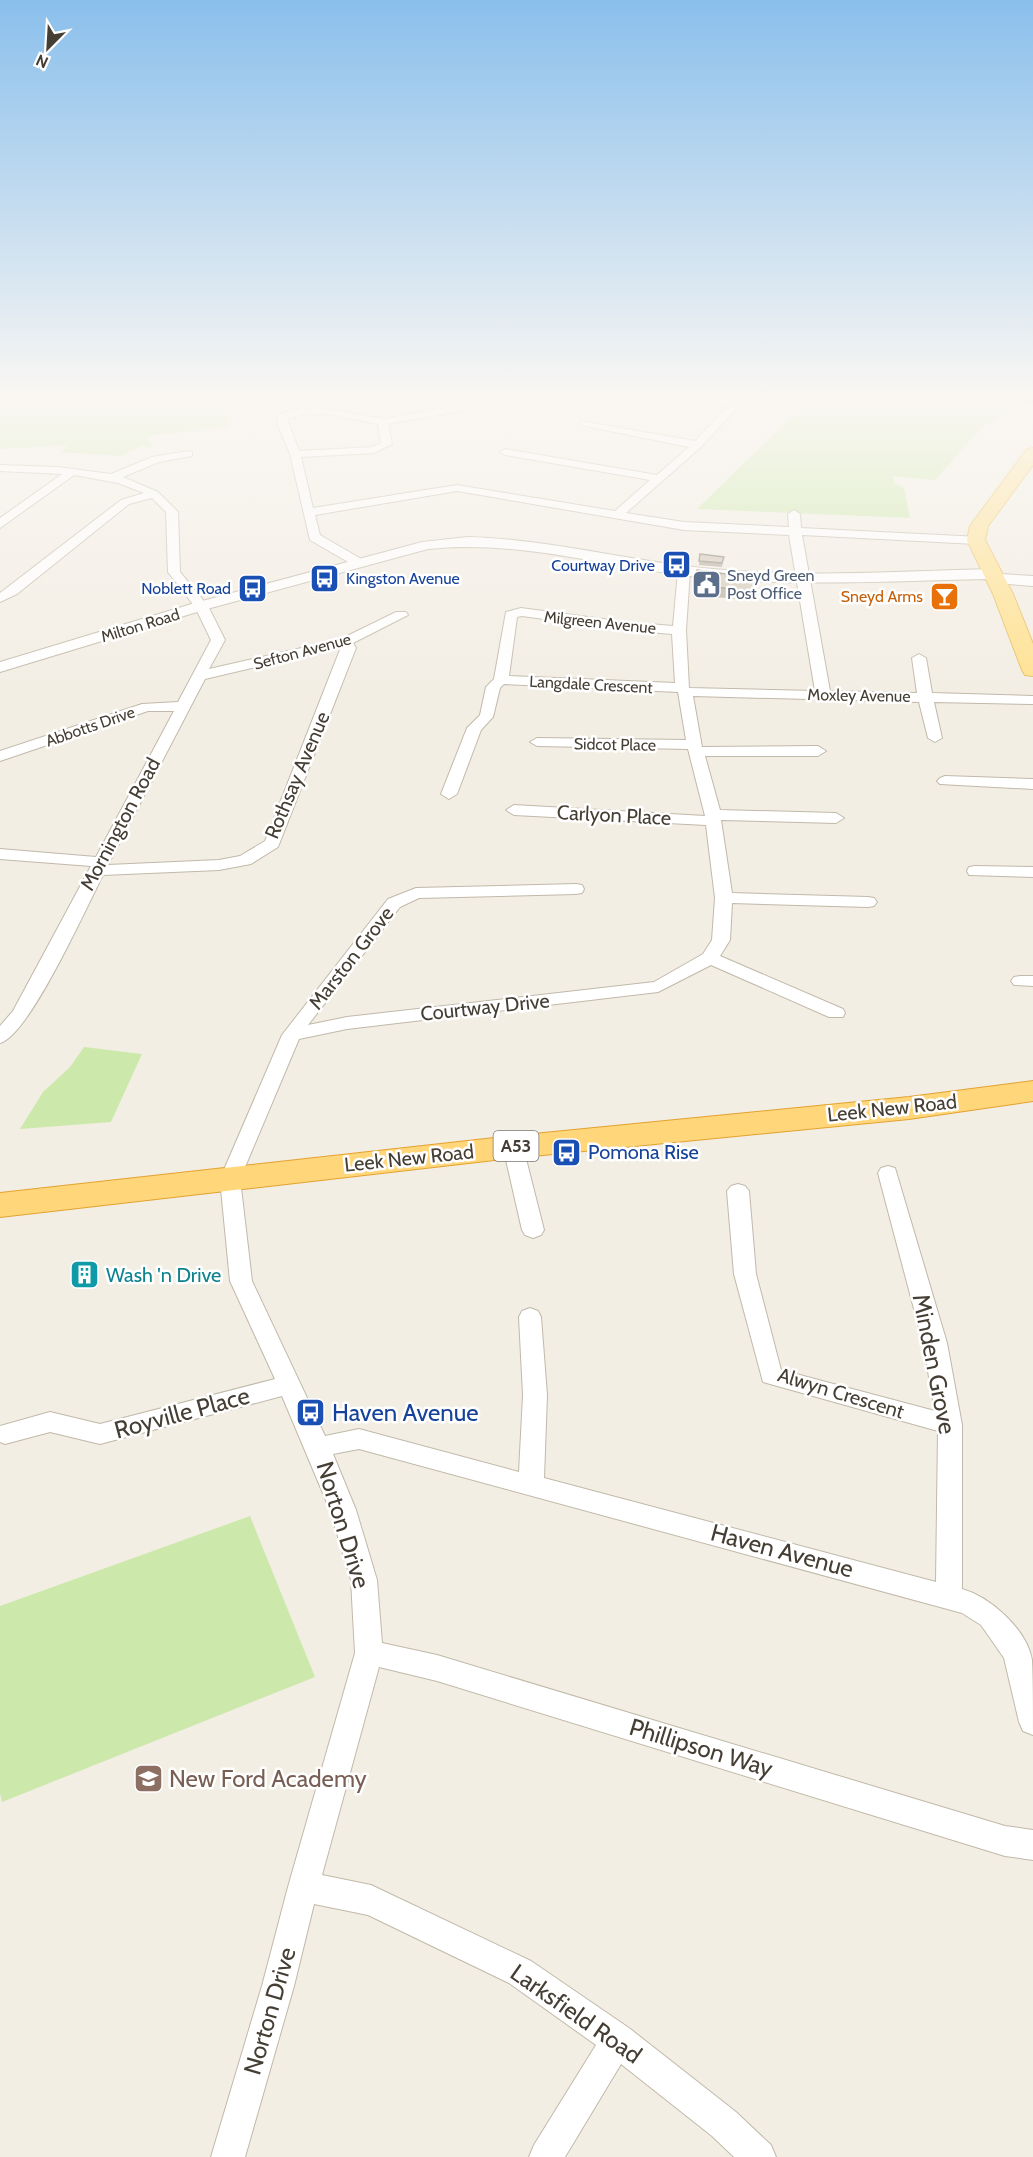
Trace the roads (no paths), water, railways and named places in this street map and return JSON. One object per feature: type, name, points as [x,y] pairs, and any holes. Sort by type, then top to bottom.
[{"type":"highway","name":"Leek New Road","points":[[0,1204],[513,1146],[929,1105],[1033,1091]]},
{"type":"highway","points":[[929,1105],[960,1114],[1033,1106]]},
{"type":"main road","points":[[1001,496],[979,526],[976,540],[1033,670]]},
{"type":"street","points":[[0,524],[38,496]]},
{"type":"street","points":[[0,598],[12,591],[124,502],[148,496]]},
{"type":"street","points":[[156,496],[172,512],[174,572],[201,606]]},
{"type":"street","points":[[305,496],[314,537],[359,563]]},
{"type":"street","points":[[309,512],[410,496]]},
{"type":"street","points":[[502,496],[684,526],[976,540]]},
{"type":"street","points":[[617,515],[638,496]]},
{"type":"street","points":[[794,514],[795,532],[823,694]]},
{"type":"street","name":"Milton Road","points":[[0,667],[201,606],[359,563],[427,545],[473,540],[496,541],[684,571],[743,577],[993,576],[1033,581]]},
{"type":"street","points":[[684,571],[679,630],[683,690],[713,818],[724,898],[721,940],[710,958],[836,1013]]},
{"type":"street","name":"Mornington Road","points":[[0,1036],[21,1014],[218,640],[201,606]]},
{"type":"street","name":"Milgreen Avenue","points":[[501,680],[512,615],[521,612],[624,626],[679,630]]},
{"type":"street","name":"Sefton Avenue","points":[[199,676],[345,642],[401,615]]},
{"type":"street","name":"Rothsay Avenue","points":[[98,866],[219,865],[245,860],[272,844],[349,648],[345,642]]},
{"type":"street","points":[[919,658],[935,738]]},
{"type":"street","points":[[449,794],[474,728],[486,717],[493,687],[501,680]]},
{"type":"street","name":"Langdale Crescent","points":[[501,680],[683,690]]},
{"type":"street","name":"Moxley Avenue","points":[[683,690],[1033,700]]},
{"type":"street","name":"Abbotts Drive","points":[[0,756],[147,707],[182,706]]},
{"type":"street","name":"Sidcot Place","points":[[537,742],[818,751]]},
{"type":"street","points":[[945,781],[1033,784]]},
{"type":"street","name":"Carlyon Place","points":[[514,810],[713,818],[836,818]]},
{"type":"street","points":[[0,854],[98,866]]},
{"type":"street","points":[[975,871],[1033,872]]},
{"type":"street","name":"Marston Grove","points":[[230,1179],[291,1035],[394,903],[416,893],[576,888]]},
{"type":"street","points":[[724,898],[868,902]]},
{"type":"street","name":"Courtway Drive","points":[[291,1035],[347,1023],[658,987],[710,958]]},
{"type":"street","points":[[513,1146],[533,1230]]},
{"type":"street","name":"Minden Grove","points":[[888,1173],[935,1343],[950,1425],[949,1596]]},
{"type":"street","name":"Norton Drive","points":[[228,2157],[278,1986],[303,1887],[369,1653],[364,1580],[343,1510],[318,1448],[241,1281],[230,1179]]},
{"type":"street","name":"Alwyn Crescent","points":[[738,1191],[745,1274],[771,1376],[950,1425]]},
{"type":"street","points":[[530,1317],[535,1395],[531,1484]]},
{"type":"street","name":"Royville Place","points":[[5,1434],[50,1422],[100,1434],[289,1385]]},
{"type":"street","name":"Haven Avenue","points":[[318,1448],[359,1439],[969,1603],[990,1617],[1017,1653],[1033,1722]]},
{"type":"street","name":"Phillipson Way","points":[[369,1653],[437,1668],[1005,1841],[1033,1845]]},
{"type":"street","name":"Larksfield Road","points":[[303,1887],[371,1900],[520,1972],[617,2040],[724,2124],[759,2157]]},
{"type":"street","points":[[546,2157],[617,2040]]},
{"type":"place","name":"Courtway Drive","points":[[676,565]]},
{"type":"place","name":"Kingston Avenue","points":[[325,578]]},
{"type":"place","name":"Sneyd Green Post Office","points":[[706,584]]},
{"type":"place","name":"Noblett Road","points":[[252,588]]},
{"type":"place","name":"Sneyd Arms","points":[[944,596]]},
{"type":"place","name":"Pomona Rise","points":[[567,1152]]},
{"type":"place","name":"Wash 'n Drive","points":[[85,1275]]},
{"type":"place","name":"Haven Avenue","points":[[311,1413]]},
{"type":"place","name":"New Ford Academy","points":[[148,1779]]}]
